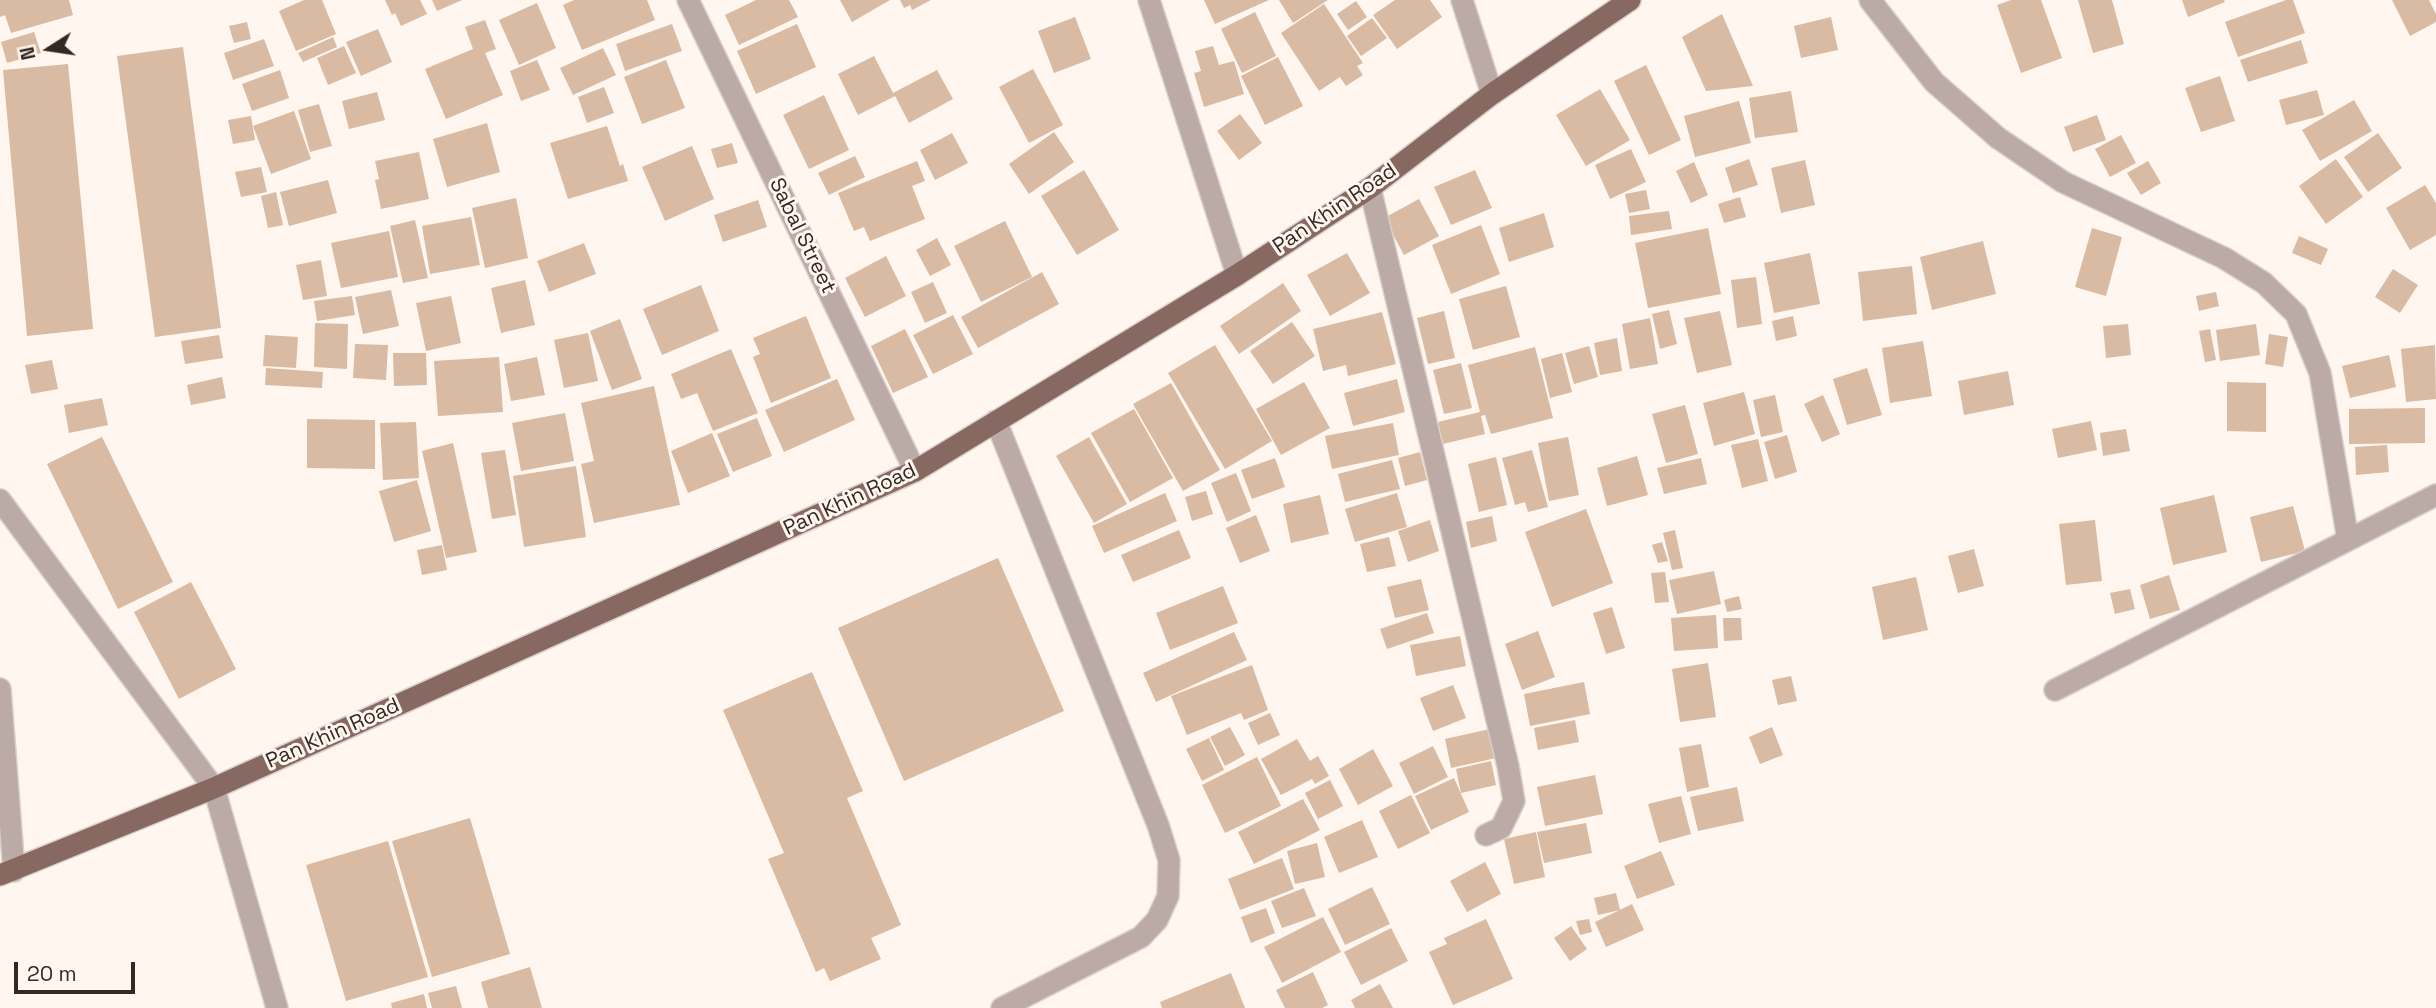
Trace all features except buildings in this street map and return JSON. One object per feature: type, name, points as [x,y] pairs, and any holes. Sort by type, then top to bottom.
[{"type":"main road","name":"Pan Khin Road","points":[[7,873],[214,788],[915,471],[1237,275],[1370,188],[1492,94],[1630,0]]},
{"type":"street","name":"Sabal Street","points":[[688,0],[915,471]]},
{"type":"street","points":[[1149,0],[1237,275]]},
{"type":"street","points":[[1462,0],[1492,94]]},
{"type":"street","points":[[1870,0],[1934,82],[1998,138],[2063,182],[2224,258],[2264,283],[2297,314],[2320,373],[2348,540]]},
{"type":"street","points":[[1370,188],[1508,766],[1514,801],[1501,828],[1486,835]]},
{"type":"street","points":[[996,421],[1158,825],[1169,860],[1168,895],[1157,920],[1141,937],[1002,1008]]},
{"type":"street","points":[[2055,690],[2436,495]]},
{"type":"street","points":[[0,499],[214,788],[277,1008]]},
{"type":"street","points":[[0,689],[7,873]]}]
